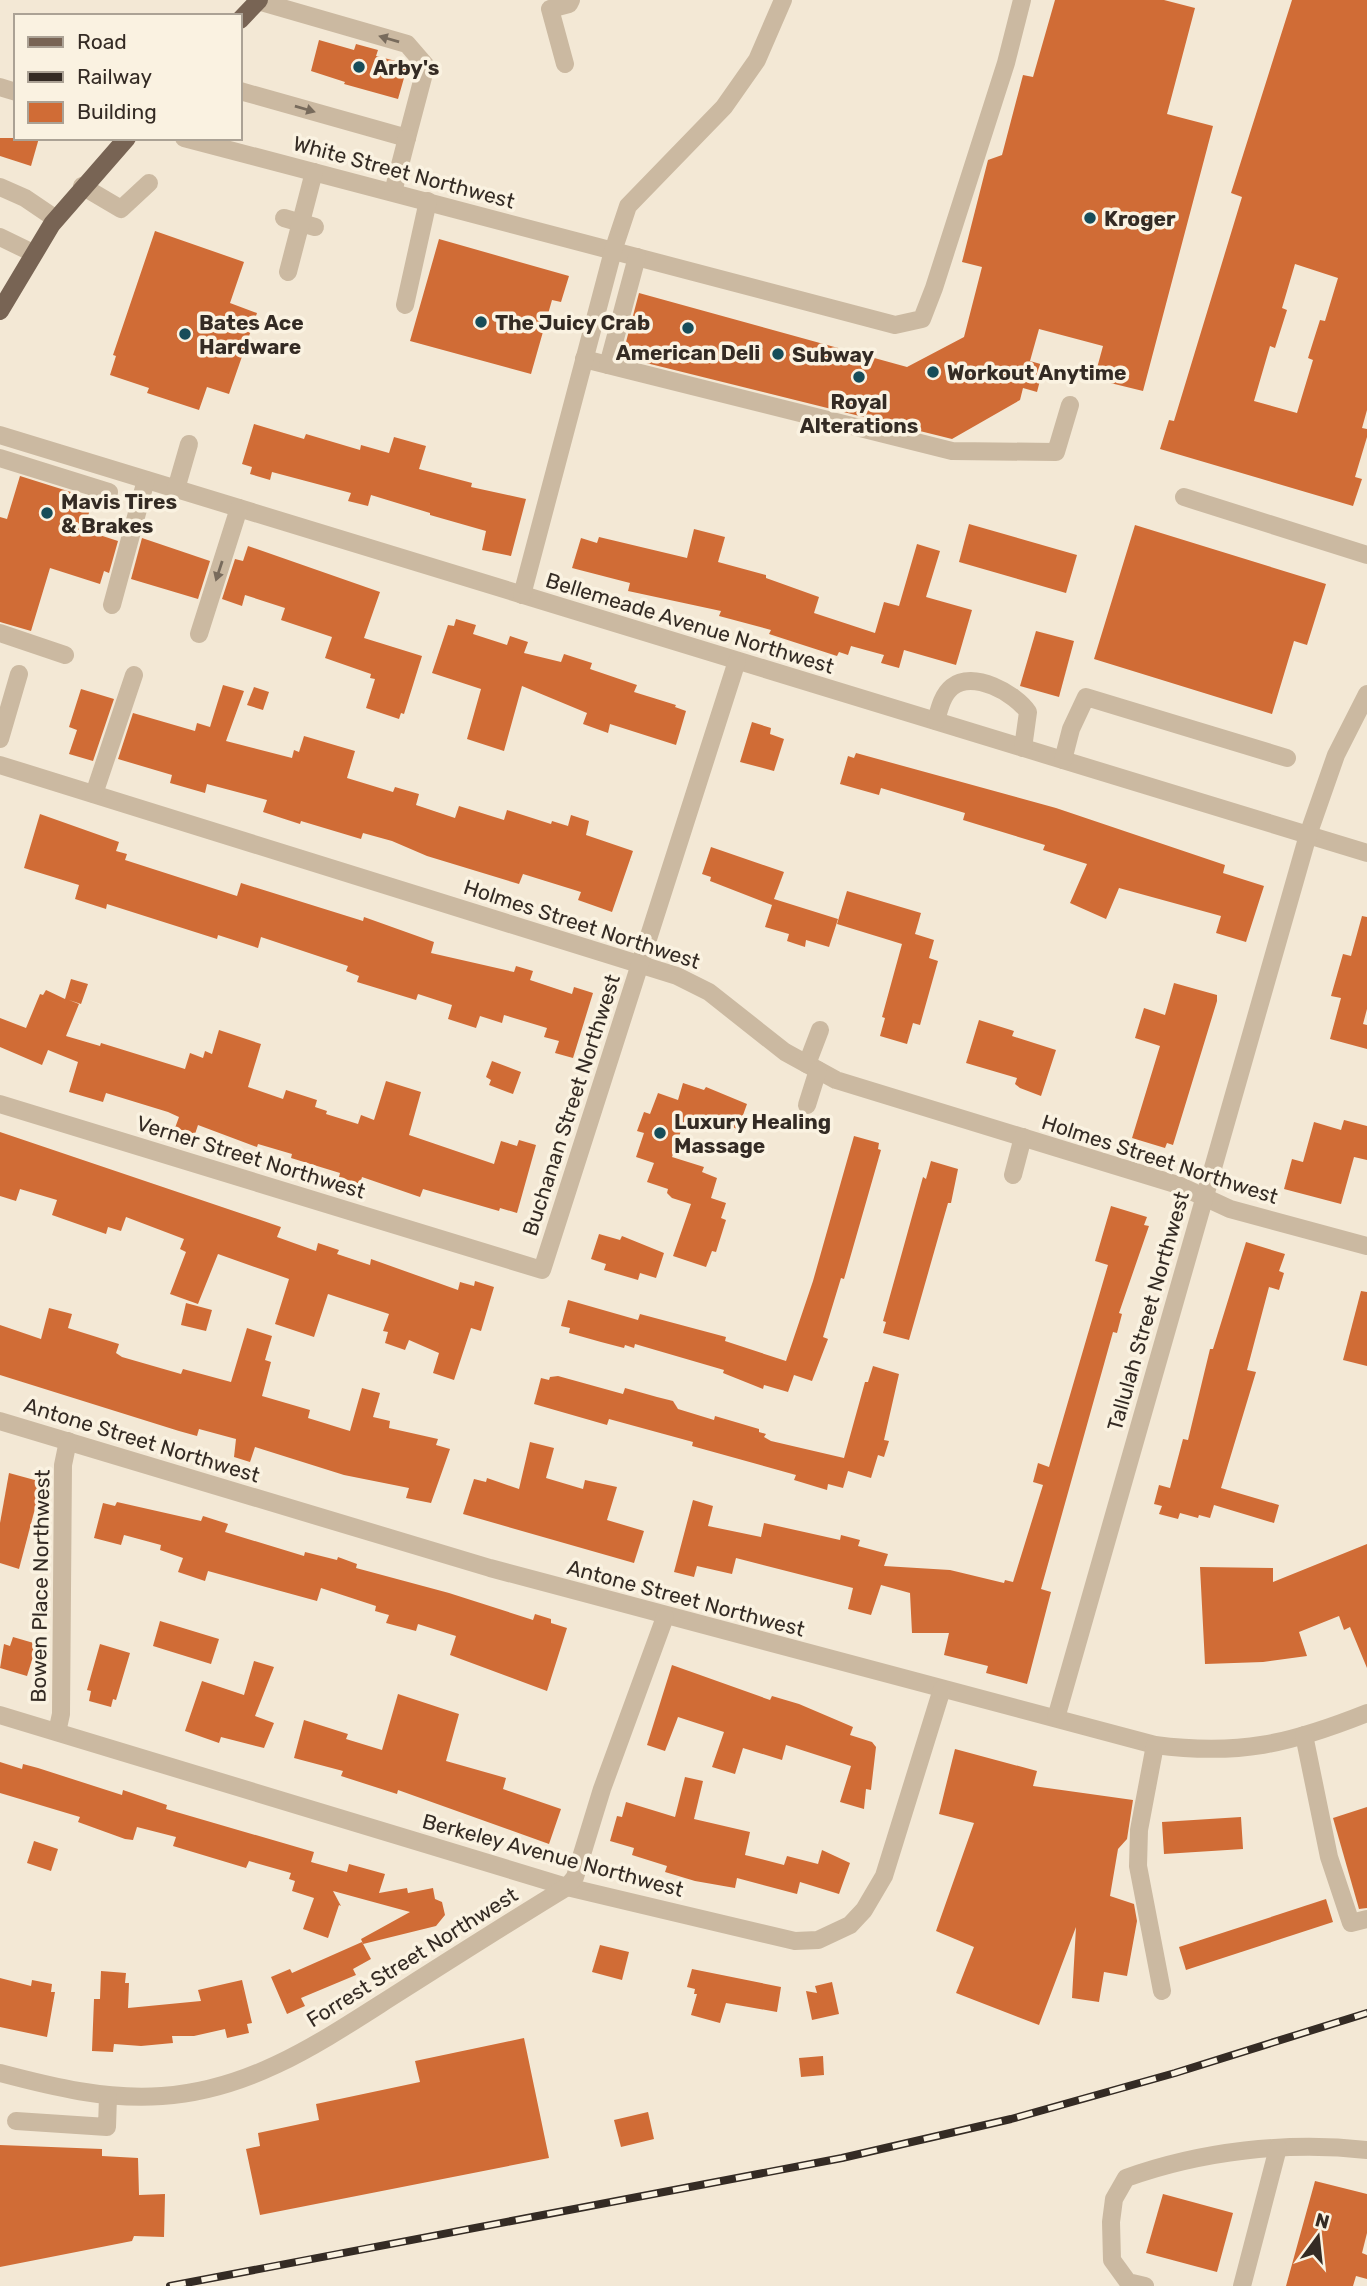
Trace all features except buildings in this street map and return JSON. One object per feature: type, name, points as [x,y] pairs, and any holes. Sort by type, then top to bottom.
[{"type":"main road","points":[[242,18],[259,0]]},
{"type":"main road","points":[[0,311],[56,219],[82,186],[125,140]]},
{"type":"street","points":[[259,0],[407,44],[425,66],[393,192]]},
{"type":"street","points":[[565,64],[551,9],[569,4],[571,0]]},
{"type":"street","points":[[522,595],[613,251],[628,206],[724,107],[757,60],[783,0]]},
{"type":"street","name":"White Street Northwest","points":[[192,140],[895,325],[922,319],[1006,63],[1022,0]]},
{"type":"street","points":[[242,92],[407,138]]},
{"type":"street","points":[[288,272],[309,225],[314,172]]},
{"type":"street","points":[[82,186],[121,209],[149,183]]},
{"type":"street","points":[[0,187],[25,198],[56,219]]},
{"type":"street","points":[[405,305],[428,201]]},
{"type":"street","points":[[284,218],[309,225]]},
{"type":"street","points":[[0,237],[33,253]]},
{"type":"street","points":[[608,365],[637,257]]},
{"type":"street","points":[[584,359],[952,451],[1056,452],[1070,405]]},
{"type":"street","name":"Bellemeade Avenue Northwest","points":[[0,435],[1367,853]]},
{"type":"street","points":[[176,489],[189,444]]},
{"type":"street","points":[[0,458],[109,492]]},
{"type":"street","points":[[112,605],[146,480]]},
{"type":"street","points":[[1184,497],[1367,555]]},
{"type":"street","points":[[200,634],[239,508]]},
{"type":"street","points":[[0,633],[65,655]]},
{"type":"street","name":"Buchanan Street Northwest","points":[[488,1254],[542,1270],[737,661]]},
{"type":"street","points":[[0,739],[19,674]]},
{"type":"street","points":[[94,794],[134,675]]},
{"type":"street","points":[[936,722],[950,688],[961,682],[975,682],[1011,694],[1022,703],[1028,712],[1023,748]]},
{"type":"street","name":"Tallulah Street Northwest","points":[[1056,1718],[1308,835],[1336,755],[1361,719],[1367,694]]},
{"type":"street","points":[[1063,760],[1071,729],[1086,697],[1287,758]]},
{"type":"street","name":"Holmes Street Northwest","points":[[0,765],[677,976],[709,992],[785,1052],[836,1080],[1178,1185],[1230,1209],[1367,1246]]},
{"type":"street","points":[[807,1105],[820,1030]]},
{"type":"street","name":"Verner Street Northwest","points":[[0,1104],[488,1254]]},
{"type":"street","points":[[1013,1175],[1023,1137]]},
{"type":"street","name":"Antone Street Northwest","points":[[0,1421],[491,1569],[1155,1745],[1237,1750],[1304,1735],[1367,1713]]},
{"type":"street","name":"Bowen Place Northwest","points":[[57,1732],[61,1713],[65,1576],[63,1465],[68,1441]]},
{"type":"street","points":[[567,1886],[575,1877],[602,1789],[665,1617]]},
{"type":"street","name":"Berkeley Avenue Northwest","points":[[0,1715],[567,1886],[795,1941],[818,1940],[837,1934],[869,1915],[884,1877],[902,1844],[942,1689]]},
{"type":"street","points":[[1304,1735],[1333,1870],[1351,1923],[1367,1919]]},
{"type":"street","points":[[1155,1745],[1139,1830],[1138,1866],[1163,1991]]},
{"type":"street","name":"Forrest Street Northwest","points":[[0,2073],[60,2089],[108,2096],[161,2096],[195,2092],[263,2073],[295,2058],[567,1886]]},
{"type":"street","points":[[16,2121],[107,2127],[108,2096]]},
{"type":"street","points":[[1145,2286],[1129,2282],[1112,2259],[1111,2222],[1114,2199],[1126,2178],[1201,2158],[1278,2148],[1324,2145],[1367,2150]]},
{"type":"street","points":[[1242,2286],[1278,2148]]},
{"type":"railway","points":[[170,2286],[842,2158],[1011,2119],[1175,2073],[1367,2013]]},
{"type":"place","name":"Arby's","points":[[359,67]]},
{"type":"place","name":"Kroger","points":[[1090,218]]},
{"type":"place","name":"The Juicy Crab","points":[[481,322]]},
{"type":"place","name":"American Deli","points":[[688,328]]},
{"type":"place","name":"Bates Ace Hardware","points":[[185,334]]},
{"type":"place","name":"Subway","points":[[778,354]]},
{"type":"place","name":"Workout Anytime","points":[[933,372]]},
{"type":"place","name":"Royal Alterations","points":[[859,377]]},
{"type":"place","name":"Mavis Tires & Brakes","points":[[47,513]]},
{"type":"place","name":"Luxury Healing Massage","points":[[660,1133]]}]
